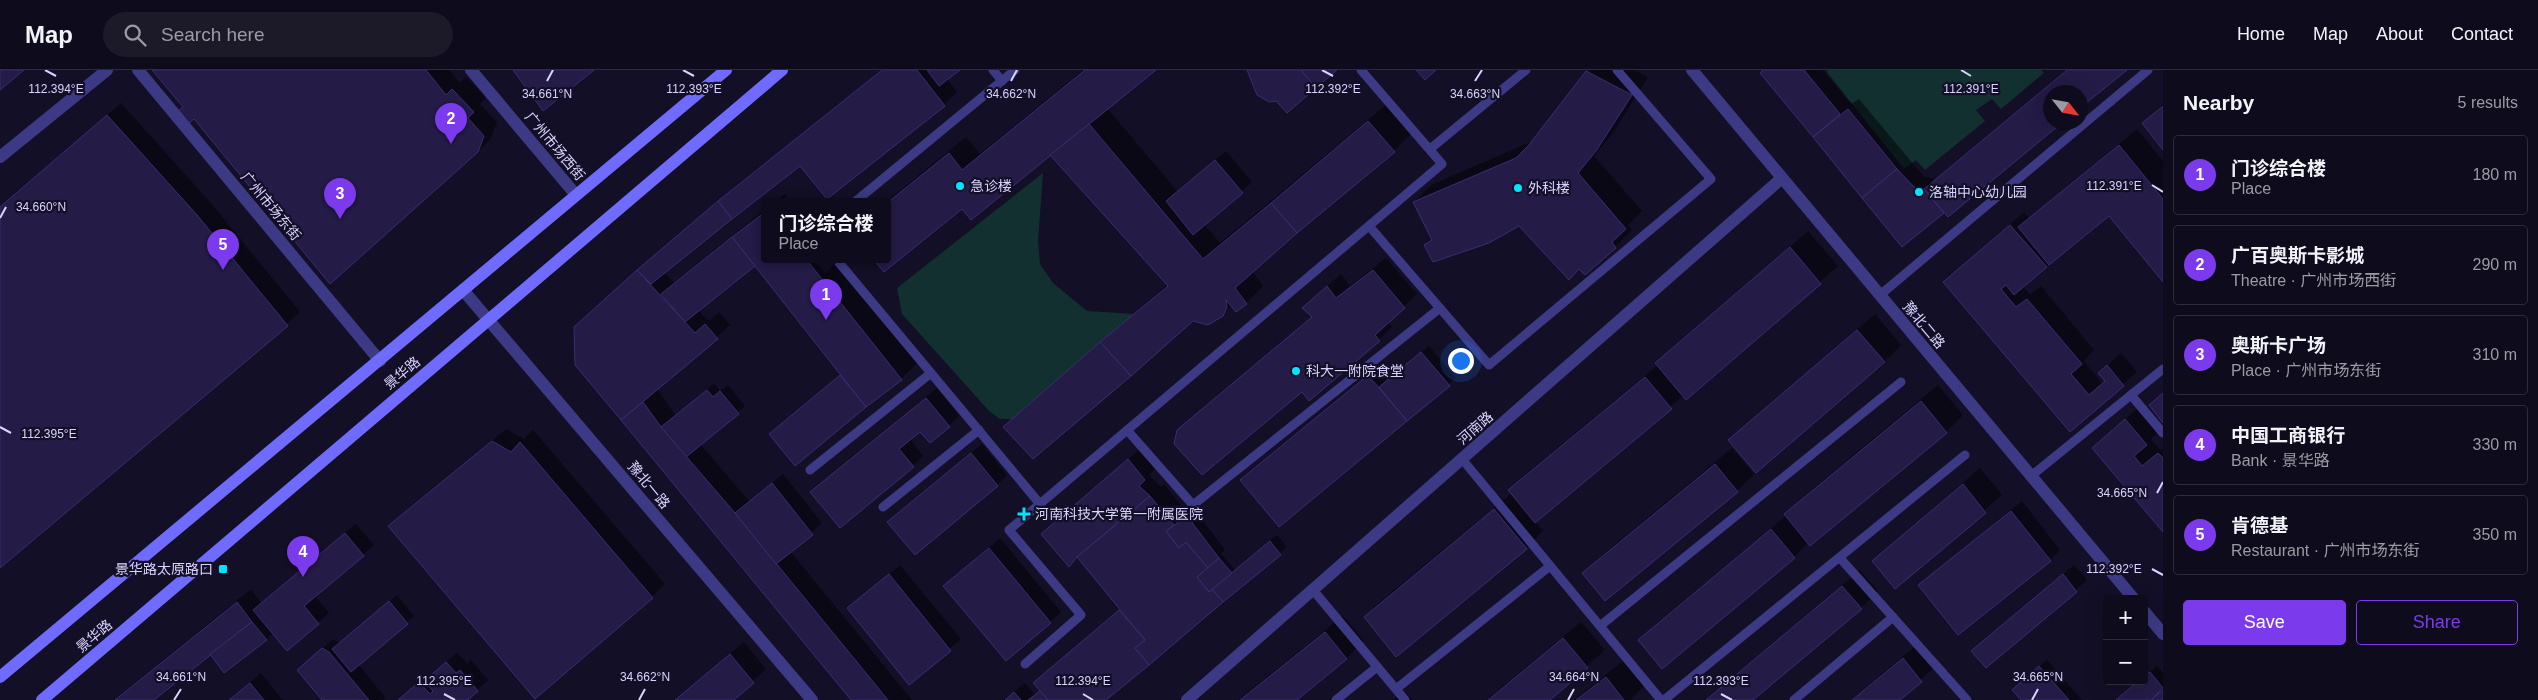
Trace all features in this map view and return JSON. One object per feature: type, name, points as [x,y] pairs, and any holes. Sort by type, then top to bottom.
[{"type":"main road","name":"景华路","points":[[0,677],[726,70]]},
{"type":"main road","name":"景华路","points":[[42,700],[782,70]]},
{"type":"street","points":[[0,156],[107,70]]},
{"type":"street","name":"广州市场东街","points":[[138,70],[380,361]]},
{"type":"street","name":"广州市场西街","points":[[471,70],[576,195]]},
{"type":"street","name":"豫北二路","points":[[1692,70],[2131,595]]},
{"type":"street","name":"河南路","points":[[1187,700],[1782,178]]},
{"type":"street","name":"豫北一路","points":[[463,290],[812,700]]},
{"type":"street","points":[[2148,616],[2163,634]]},
{"type":"lane","points":[[993,70],[1002,80]]},
{"type":"lane","points":[[860,198],[1015,70]]},
{"type":"lane","points":[[1025,664],[1081,615],[1009,530],[1442,164],[1361,70]]},
{"type":"lane","points":[[1430,149],[1526,70]]},
{"type":"lane","points":[[1369,226],[1489,365],[1711,179],[1617,70]]},
{"type":"lane","points":[[1880,295],[2148,70]]},
{"type":"lane","points":[[839,263],[1040,504]]},
{"type":"lane","points":[[1127,430],[1193,505],[1440,308]]},
{"type":"lane","points":[[2031,476],[2163,369]]},
{"type":"lane","points":[[810,470],[931,373]]},
{"type":"lane","points":[[1600,626],[1901,382]]},
{"type":"lane","points":[[2131,394],[2163,433]]},
{"type":"lane","points":[[883,507],[979,430]]},
{"type":"lane","points":[[1462,459],[1663,700],[1966,455]]},
{"type":"lane","points":[[1840,558],[1963,699]]},
{"type":"lane","points":[[1396,689],[1550,566]]},
{"type":"lane","points":[[1313,590],[1404,700]]},
{"type":"lane","points":[[1794,700],[1893,617]]},
{"type":"lane","points":[[1336,700],[1377,667]]},
{"type":"green space","points":[[2041,70],[2044,73],[2001,109],[1992,99],[1976,110],[1985,121],[1925,170],[1916,160],[1904,169],[1826,71]]},
{"type":"green space","points":[[1043,173],[1038,241],[1040,264],[1053,283],[1087,311],[1135,314],[1013,419],[1000,419],[989,411],[902,314],[897,288]]},
{"type":"building","points":[[0,70],[24,70],[0,90]]},
{"type":"building","points":[[152,70],[426,70],[446,95],[452,89],[474,112],[468,118],[484,136],[478,152],[330,284],[194,119],[187,125],[176,112],[183,107]]},
{"type":"building","points":[[513,70],[594,70],[543,111]]},
{"type":"building","points":[[882,70],[917,70],[945,106],[828,198],[826,198],[800,166],[732,219],[718,201]]},
{"type":"building","points":[[927,70],[960,70],[939,86]]},
{"type":"building","name":"急诊楼","points":[[1085,70],[1156,70],[971,220],[962,209],[884,272],[876,263],[891,263],[891,200],[949,153],[962,170]]},
{"type":"building","points":[[1247,70],[1301,70],[1316,88],[1287,113],[1276,101],[1269,102],[1257,95]]},
{"type":"building","points":[[1301,70],[1337,70],[1316,88]]},
{"type":"building","points":[[1416,70],[1436,70],[1425,80]]},
{"type":"building","points":[[1763,70],[1804,70],[1840,114],[1813,137],[1760,73]]},
{"type":"building","points":[[2067,70],[2127,70],[2088,102],[2088,85],[2049,85]]},
{"type":"building","name":"外科楼","points":[[1586,71],[1632,95],[1596,151],[1578,173],[1626,229],[1612,242],[1616,248],[1585,275],[1579,269],[1569,280],[1519,226],[1489,243],[1433,262],[1424,245],[1432,240],[1413,202],[1516,158],[1528,146]]},
{"type":"building","points":[[2043,90],[2043,130],[2053,130],[1948,217],[1924,189]]},
{"type":"building","points":[[2163,106],[2163,150],[2142,123]]},
{"type":"building","points":[[1848,109],[1897,169],[1862,198],[1813,137]]},
{"type":"building","points":[[107,115],[197,215],[288,326],[0,568],[0,207]]},
{"type":"building","points":[[1368,121],[1395,152],[1297,233],[1271,203]]},
{"type":"building","points":[[1089,124],[1203,259],[1271,203],[1297,233],[1235,288],[1247,304],[1236,312],[1226,300],[1227,307],[1223,316],[1208,325],[1193,321],[1131,376],[1100,342],[1168,286],[1050,155]]},
{"type":"building","points":[[2119,145],[2163,199],[2163,282],[2109,216],[2049,265],[2018,227]]},
{"type":"building","points":[[1215,160],[1243,193],[1193,235],[1166,201]]},
{"type":"building","points":[[1897,169],[1914,187],[1924,189],[1944,213],[1902,247],[1862,198]]},
{"type":"building","points":[[718,201],[732,219],[651,284],[637,270]]},
{"type":"building","points":[[761,215],[761,263],[809,263],[902,380],[866,407],[732,237]]},
{"type":"building","points":[[2010,225],[2047,267],[2014,295],[2006,285],[2001,289],[2016,307],[2027,299],[2082,364],[2071,374],[2089,395],[2105,381],[2098,373],[2107,365],[2124,386],[2070,432],[1943,282]]},
{"type":"building","points":[[732,237],[755,266],[685,322],[661,294]]},
{"type":"building","points":[[1790,247],[1821,284],[1686,400],[1655,363]]},
{"type":"building","points":[[637,270],[695,333],[705,324],[718,339],[621,420],[575,365],[574,327]]},
{"type":"building","name":"科大一附院食堂","points":[[1373,270],[1405,308],[1375,335],[1380,341],[1309,401],[1302,392],[1202,475],[1174,444],[1177,430],[1312,317],[1302,308],[1327,286],[1336,298]]},
{"type":"building","points":[[1857,330],[1885,362],[1756,473],[1728,440]]},
{"type":"building","points":[[1100,342],[1131,376],[1033,459],[1003,427]]},
{"type":"building","points":[[1421,352],[1450,386],[1407,421],[1379,387]]},
{"type":"building","points":[[840,375],[866,407],[795,466],[769,434]]},
{"type":"building","points":[[1368,375],[1407,421],[1279,527],[1240,480]]},
{"type":"building","points":[[1645,377],[1672,409],[1535,523],[1508,490]]},
{"type":"building","points":[[707,390],[713,397],[720,391],[739,414],[686,457],[661,427]]},
{"type":"building","points":[[2163,393],[2163,423],[2149,405]]},
{"type":"building","points":[[926,398],[950,427],[930,443],[920,432],[899,449],[914,467],[840,528],[810,492]]},
{"type":"building","points":[[1921,401],[1947,433],[1810,546],[1784,514]]},
{"type":"building","points":[[643,402],[661,427],[735,513],[888,700],[851,700],[621,420]]},
{"type":"building","points":[[2125,419],[2147,445],[2134,456],[2142,466],[2158,453],[2163,458],[2163,532],[2092,448]]},
{"type":"building","points":[[492,441],[511,452],[520,442],[653,598],[535,699],[388,526]]},
{"type":"building","points":[[971,453],[998,486],[915,555],[887,522]]},
{"type":"building","points":[[1128,459],[1145,480],[1139,486],[1150,496],[1077,557],[1069,567],[1041,534]]},
{"type":"building","points":[[1715,464],[1738,492],[1605,601],[1582,573]]},
{"type":"building","points":[[772,483],[813,535],[776,564],[735,513]]},
{"type":"building","points":[[1963,484],[1986,513],[1895,589],[1872,561]]},
{"type":"building","points":[[1150,496],[1174,525],[1166,531],[1179,548],[1186,542],[1208,568],[1197,577],[1209,592],[1212,589],[1223,602],[1149,665],[1135,648],[1145,640],[1077,557]]},
{"type":"building","points":[[1494,509],[1527,549],[1396,657],[1364,617]]},
{"type":"building","points":[[2011,511],[2051,561],[1958,635],[1918,585]]},
{"type":"building","points":[[1187,516],[1219,558],[1208,568],[1186,542],[1179,548],[1166,531]]},
{"type":"building","points":[[1771,529],[1795,558],[1662,669],[1638,640]]},
{"type":"building","points":[[345,533],[364,556],[304,606],[319,624],[287,651],[253,610]]},
{"type":"building","points":[[1270,541],[1281,555],[1223,602],[1212,589]]},
{"type":"building","points":[[989,548],[1051,623],[1006,661],[943,586]]},
{"type":"building","points":[[1219,558],[1232,573],[1209,592],[1197,577]]},
{"type":"building","points":[[889,574],[951,651],[909,685],[847,608]]},
{"type":"building","points":[[2063,574],[2077,592],[1986,668],[1971,651]]},
{"type":"building","points":[[1842,586],[1862,609],[1753,700],[1706,700]]},
{"type":"building","points":[[389,601],[408,624],[351,672],[332,649]]},
{"type":"building","points":[[237,602],[252,622],[154,700],[115,700]]},
{"type":"building","points":[[1119,610],[1145,640],[1135,648],[1149,665],[1106,700],[1048,700],[1033,683]]},
{"type":"building","points":[[252,622],[267,640],[224,673],[210,654]]},
{"type":"building","points":[[1325,632],[1347,659],[1297,700],[1240,700]]},
{"type":"building","points":[[1563,638],[1588,668],[1550,700],[1488,700]]},
{"type":"building","points":[[322,648],[329,652],[369,700],[322,700],[297,670]]},
{"type":"building","points":[[730,654],[754,683],[734,700],[675,700]]},
{"type":"building","points":[[1903,658],[1922,682],[1900,700],[1852,700]]},
{"type":"building","points":[[446,662],[456,673],[460,670],[478,691],[468,700],[398,700],[419,682],[430,694],[433,691],[424,681]]},
{"type":"building","points":[[2039,666],[2069,700],[2021,700],[2012,690]]},
{"type":"building","points":[[2150,672],[2163,688],[2151,700],[2116,700],[2133,685],[2148,685],[2148,673]]},
{"type":"building","points":[[1606,677],[1624,700],[1576,700]]},
{"type":"building","points":[[250,683],[264,700],[229,700]]},
{"type":"building","points":[[2163,690],[2163,700],[2151,700]]},
{"type":"building","points":[[1040,691],[1048,700],[1028,700]]},
{"type":"building","points":[[1014,692],[1021,700],[1005,700]]},
{"type":"place","name":"广百奥斯卡影城","points":[[451,144]]},
{"type":"place","name":"急诊楼","points":[[960,186]]},
{"type":"place","name":"外科楼","points":[[1518,188]]},
{"type":"place","name":"洛轴中心幼儿园","points":[[1919,192]]},
{"type":"place","name":"奥斯卡广场","points":[[340,219]]},
{"type":"place","name":"肯德基","points":[[223,270]]},
{"type":"place","name":"门诊综合楼","points":[[826,320]]},
{"type":"place","name":"科大一附院食堂","points":[[1296,371]]},
{"type":"place","name":"河南科技大学第一附属医院","points":[[1024,514]]},
{"type":"place","name":"景华路太原路口","points":[[223,569]]},
{"type":"place","name":"中国工商银行","points":[[303,577]]}]
